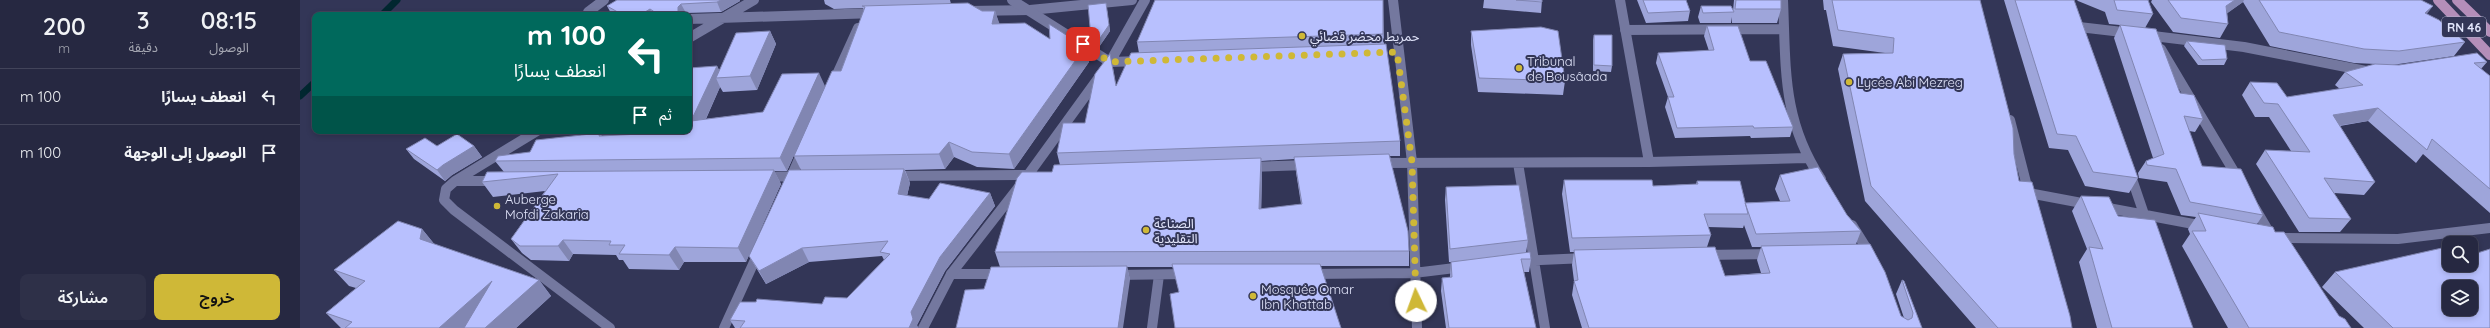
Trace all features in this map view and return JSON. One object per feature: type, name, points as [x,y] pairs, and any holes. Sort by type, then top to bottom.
[{"type":"main road","name":"RN 46","points":[[2438,0],[2490,55]]},
{"type":"main road","name":"RN 46","points":[[2457,0],[2490,32]]},
{"type":"street","points":[[588,12],[604,0]]},
{"type":"street","points":[[692,36],[754,0]]},
{"type":"street","points":[[959,11],[1030,10],[1132,0]]},
{"type":"street","points":[[923,328],[951,274],[1028,175],[1110,62],[1145,0]]},
{"type":"street","points":[[1393,0],[1393,52],[1412,162],[1414,273],[1417,328]]},
{"type":"street","points":[[1620,0],[1649,162]]},
{"type":"street","points":[[1783,0],[1788,90],[1793,122],[1807,158],[1828,189]]},
{"type":"street","points":[[1015,1],[1110,62],[1150,60]]},
{"type":"street","points":[[692,19],[888,13]]},
{"type":"street","points":[[2075,13],[2084,42]]},
{"type":"street","points":[[830,92],[864,14]]},
{"type":"street","points":[[2079,27],[2244,47],[2342,67],[2375,71]]},
{"type":"street","points":[[1625,30],[1784,29]]},
{"type":"street","points":[[2146,35],[2247,194],[2280,249]]},
{"type":"street","points":[[2476,58],[2490,55]]},
{"type":"street","points":[[2007,108],[2033,208]]},
{"type":"street","points":[[532,134],[456,181],[446,189],[444,195],[447,205],[556,285],[610,328]]},
{"type":"street","points":[[785,191],[808,141]]},
{"type":"street","points":[[1372,163],[1649,162],[1807,158]]},
{"type":"street","points":[[1518,162],[1545,328]]},
{"type":"street","points":[[2126,163],[2150,230]]},
{"type":"street","points":[[1236,168],[1316,165]]},
{"type":"street","points":[[878,176],[1044,174]]},
{"type":"street","points":[[753,177],[808,176]]},
{"type":"street","points":[[456,181],[502,180]]},
{"type":"street","points":[[2029,193],[2145,216],[2213,227]]},
{"type":"street","points":[[1844,214],[1869,252],[1875,265]]},
{"type":"street","points":[[2258,235],[2273,238],[2398,239],[2490,228]]},
{"type":"street","points":[[724,328],[763,241]]},
{"type":"street","points":[[1853,252],[1869,252]]},
{"type":"street","points":[[1693,255],[1781,253]]},
{"type":"street","points":[[1509,262],[1533,259],[1597,257]]},
{"type":"street","points":[[1294,274],[1414,273],[1477,266]]},
{"type":"street","points":[[951,274],[1015,274]]},
{"type":"street","points":[[1103,274],[1199,274]]},
{"type":"street","points":[[1152,328],[1159,275]]},
{"type":"building","points":[[617,0],[721,0],[717,2],[681,4],[678,7],[678,12],[654,12],[650,9],[645,12],[618,12],[607,6]]},
{"type":"building","points":[[1155,0],[1383,0],[1383,34],[1137,42]]},
{"type":"building","points":[[1516,0],[1542,0],[1542,2]]},
{"type":"building","points":[[1643,0],[1686,0],[1690,11],[1648,13]]},
{"type":"building","points":[[1736,0],[1781,0],[1781,9],[1735,9]]},
{"type":"building","points":[[1832,0],[1980,0],[2013,128],[2014,154],[2019,181],[2032,182],[2070,316],[2072,328],[1998,328],[1871,186],[1843,54],[1893,53],[1894,38],[1838,30]]},
{"type":"building","points":[[2015,0],[2074,0],[2138,178],[2093,172],[2076,136],[2057,134]]},
{"type":"building","points":[[2114,0],[2148,0],[2153,14],[2117,10]]},
{"type":"building","points":[[2168,0],[2235,0],[2226,6],[2228,24],[2181,18]]},
{"type":"building","points":[[2259,0],[2421,0],[2433,6],[2425,13],[2439,20],[2465,42],[2399,51],[2364,49],[2279,32]]},
{"type":"building","points":[[968,3],[982,11],[995,11],[992,24],[1025,23],[1050,39],[1049,24],[1085,47],[1009,154],[972,152],[949,142],[939,154],[794,156],[832,71],[841,71],[865,7],[862,6]]},
{"type":"building","points":[[1106,3],[1109,25],[1098,41],[1091,38],[1088,5]]},
{"type":"building","points":[[1701,6],[1731,6],[1734,12],[1703,13]]},
{"type":"building","points":[[2120,25],[2156,29],[2180,93],[2194,95],[2203,119],[2184,116],[2202,166],[2241,169],[2263,215],[2190,202],[2176,169],[2147,165],[2146,161],[2164,154]]},
{"type":"building","points":[[1707,26],[1738,26],[1750,61],[1766,61],[1793,127],[1754,128],[1753,126],[1677,128],[1668,97],[1674,97],[1658,53],[1714,50]]},
{"type":"building","points":[[1541,27],[1558,31],[1565,81],[1479,78],[1471,31]]},
{"type":"building","points":[[770,31],[750,76],[716,78],[736,33]]},
{"type":"building","points":[[1594,35],[1612,35],[1612,66],[1594,65]]},
{"type":"building","points":[[2187,41],[2225,45],[2227,59],[2202,60]]},
{"type":"building","points":[[1386,44],[1400,141],[1057,153],[1063,123],[1085,123],[1095,74],[1110,54],[1116,86],[1131,53]]},
{"type":"building","points":[[2477,53],[2487,62],[2474,63],[2490,76],[2490,189],[2432,139],[2427,150],[2378,108],[2333,115],[2375,182],[2324,178],[2351,219],[2309,218],[2265,150],[2310,152],[2278,104],[2264,103],[2250,82],[2277,83],[2287,97],[2363,85],[2345,72],[2375,64],[2399,65]]},
{"type":"building","points":[[717,66],[692,119],[692,68]]},
{"type":"building","points":[[819,73],[780,158],[495,161],[498,156],[530,152],[536,140],[591,134],[600,134],[599,136],[692,134],[692,121],[763,112],[782,74]]},
{"type":"building","points":[[457,134],[474,146],[437,170],[406,149],[425,138],[437,146]]},
{"type":"building","points":[[1389,154],[1408,231],[1409,251],[995,252],[1017,178],[1022,172],[1052,172],[1054,165],[1261,158],[1259,209],[1302,204],[1294,157]]},
{"type":"building","points":[[1818,167],[1847,215],[1861,231],[1756,234],[1745,203],[1790,201],[1780,175]]},
{"type":"building","points":[[904,169],[898,194],[929,199],[940,183],[990,193],[940,257],[911,312],[913,319],[909,328],[740,328],[745,321],[730,320],[740,302],[756,302],[757,299],[822,304],[825,297],[847,298],[890,254],[880,252],[888,241],[802,248],[759,271],[749,256],[789,170]]},
{"type":"building","points":[[774,170],[738,248],[675,247],[669,255],[619,254],[625,245],[609,245],[611,241],[563,240],[558,246],[520,246],[511,239],[558,174],[482,182],[487,172]]},
{"type":"building","points":[[1564,180],[1652,180],[1653,186],[1698,184],[1697,181],[1740,181],[1748,214],[1704,214],[1711,235],[1572,238]]},
{"type":"building","points":[[1519,185],[1528,240],[1450,249],[1446,187]]},
{"type":"building","points":[[2081,196],[2109,197],[2118,216],[2155,220],[2193,328],[2112,328],[2089,247],[2103,249]]},
{"type":"building","points":[[2198,213],[2273,227],[2275,232],[2284,232],[2339,316],[2345,319],[2351,328],[2249,328],[2192,231],[2206,231]]},
{"type":"building","points":[[398,221],[422,229],[420,239],[539,280],[485,328],[464,328],[492,281],[439,328],[345,328],[352,322],[326,313],[365,281],[334,270]]},
{"type":"building","points":[[1870,244],[1885,272],[1901,316],[1908,320],[1912,318],[1913,313],[1902,280],[1904,281],[1922,328],[1589,328],[1574,281],[1578,280],[1574,250],[1715,247],[1725,276],[1770,273],[1761,246]]},
{"type":"building","points":[[2442,248],[2442,272],[2478,272],[2478,253],[2490,249],[2490,328],[2393,328],[2335,272]]},
{"type":"building","points":[[1530,252],[1531,259],[1521,259],[1536,328],[1449,328],[1442,278],[1452,277],[1451,262]]},
{"type":"building","name":"Mosquée Omar Ibn Khattab","points":[[1172,264],[1320,264],[1341,328],[1175,328],[1170,294],[1179,292]]},
{"type":"building","points":[[1127,266],[1118,328],[956,328],[965,290],[984,289],[991,267]]},
{"type":"waterway","points":[[385,12],[397,0]]},
{"type":"waterway","points":[[300,96],[312,85]]},
{"type":"place","name":"حمريط محضر قضائي","points":[[1302,36]]},
{"type":"place","name":"Tribunal de Bousâada","points":[[1519,68]]},
{"type":"place","name":"Lycée Abi Mezreg","points":[[1849,82]]},
{"type":"place","name":"Auberge Mofdi Zakaria","points":[[497,206]]},
{"type":"place","name":"الصناعة التقليدية","points":[[1146,230]]},
{"type":"place","name":"Mosquée Omar Ibn Khattab","points":[[1253,296]]},
{"type":"route","points":[[1083,44],[1110,62],[1397,52],[1412,162],[1416,301]]}]
